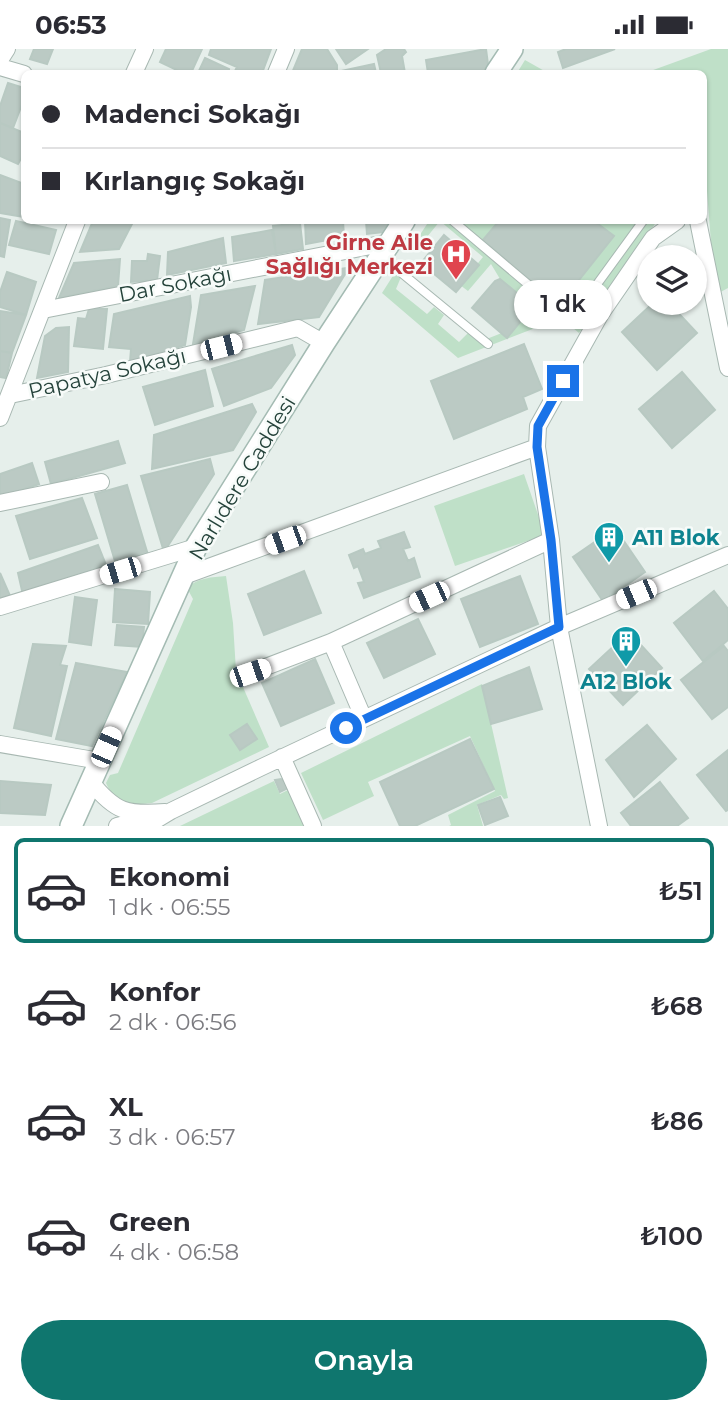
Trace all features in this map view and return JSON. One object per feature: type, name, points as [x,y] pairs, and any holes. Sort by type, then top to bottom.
[{"type":"street","points":[[0,61],[7,49]]},
{"type":"street","points":[[135,70],[145,49]]},
{"type":"street","points":[[277,70],[286,49]]},
{"type":"street","points":[[0,67],[21,73]]},
{"type":"street","points":[[0,418],[76,224]]},
{"type":"street","name":"Narlıdere Caddesi","points":[[73,826],[196,547],[402,224]]},
{"type":"street","points":[[599,826],[559,627],[551,540],[537,447],[538,426],[600,315],[653,238],[673,224]]},
{"type":"street","points":[[699,224],[721,292],[728,368]]},
{"type":"street","name":"Dar Sokağı","points":[[43,310],[386,249]]},
{"type":"street","name":"Papatya Sokağı","points":[[10,395],[106,375],[298,328],[324,343]]},
{"type":"street","points":[[184,576],[537,447]]},
{"type":"street","points":[[0,503],[101,482]]},
{"type":"street","points":[[250,673],[331,642],[551,540]]},
{"type":"street","points":[[0,607],[196,547]]},
{"type":"street","points":[[146,826],[282,757],[559,627],[728,555]]},
{"type":"street","points":[[331,642],[364,719]]},
{"type":"street","points":[[0,744],[100,761]]},
{"type":"street","points":[[282,757],[313,826]]},
{"type":"street","points":[[91,782],[111,803],[124,810],[137,814],[171,811]]},
{"type":"street","points":[[117,826],[171,811]]},
{"type":"lane","points":[[457,224],[562,313],[574,310],[587,298],[641,224]]},
{"type":"lane","points":[[386,249],[488,344]]},
{"type":"green space","points":[[711,49],[728,49],[728,288],[715,295],[707,191],[707,70],[653,70]]},
{"type":"green space","points":[[525,60],[543,70],[519,70]]},
{"type":"green space","points":[[427,224],[438,224],[418,248],[412,247]]},
{"type":"green space","points":[[444,224],[655,224],[640,245],[637,245],[637,250],[579,333],[561,318],[458,358],[382,293],[396,271],[401,277],[396,289],[427,314],[434,307],[444,315],[438,324],[459,342],[468,333],[479,342],[512,329],[536,302],[529,296],[524,299],[500,279],[491,264],[468,291],[460,285],[483,257]]},
{"type":"green space","points":[[524,474],[545,535],[455,566],[434,506]]},
{"type":"green space","points":[[226,576],[236,671],[269,747],[152,803],[124,802],[114,795],[106,783],[110,775],[118,773],[193,599],[187,588],[200,580]]},
{"type":"green space","points":[[482,684],[508,798],[504,799],[501,795],[477,805],[483,826],[449,826],[448,815],[495,791],[470,736],[368,782],[374,796],[323,820],[301,773]]},
{"type":"green space","points":[[274,781],[280,794],[288,790],[306,826],[180,826]]},
{"type":"building","points":[[34,49],[53,49],[47,64],[30,59]]},
{"type":"building","points":[[166,49],[202,49],[192,70],[177,70],[160,62]]},
{"type":"building","points":[[211,49],[271,49],[263,70],[236,70],[237,67],[209,55]]},
{"type":"building","points":[[302,49],[327,49],[337,65],[337,70],[293,70]]},
{"type":"building","points":[[336,49],[368,49],[346,64]]},
{"type":"building","points":[[386,49],[404,49],[406,52],[402,56],[404,70],[380,70],[377,55]]},
{"type":"building","points":[[486,49],[489,70],[428,70],[426,60]]},
{"type":"building","points":[[566,49],[615,49],[563,68],[558,52]]},
{"type":"building","points":[[205,58],[229,69],[229,70],[199,70]]},
{"type":"building","points":[[374,64],[375,70],[346,70]]},
{"type":"building","points":[[8,83],[21,87],[21,107],[13,128],[0,123],[0,106]]},
{"type":"building","points":[[0,123],[21,132],[21,158],[18,164],[0,156]]},
{"type":"building","points":[[0,175],[21,183],[21,216],[0,213]]},
{"type":"building","points":[[0,218],[10,220],[4,257],[0,256]]},
{"type":"building","points":[[16,221],[56,230],[49,254],[9,245]]},
{"type":"building","points":[[92,224],[132,224],[119,249],[80,252]]},
{"type":"building","points":[[300,224],[303,249],[276,254],[273,226]]},
{"type":"building","points":[[305,224],[343,224],[344,237],[306,244]]},
{"type":"building","points":[[366,224],[393,224],[392,231],[367,234]]},
{"type":"building","points":[[496,224],[598,224],[614,236],[559,305],[483,240]]},
{"type":"building","points":[[272,230],[276,254],[234,261],[232,237]]},
{"type":"building","points":[[444,235],[479,265],[456,292],[421,263]]},
{"type":"building","points":[[223,238],[226,263],[167,275],[168,252]]},
{"type":"building","points":[[148,254],[160,256],[157,280],[131,282],[132,261],[147,261]]},
{"type":"building","points":[[120,259],[118,286],[59,298],[74,263]]},
{"type":"building","points":[[346,268],[347,271],[319,317],[258,324],[265,280]]},
{"type":"building","points":[[7,272],[36,282],[26,315],[0,307],[0,292]]},
{"type":"building","points":[[500,279],[524,299],[530,310],[507,338],[472,308],[495,281]]},
{"type":"building","points":[[255,286],[244,330],[193,344],[201,295]]},
{"type":"building","points":[[190,296],[191,307],[185,345],[130,362],[131,349],[109,347],[114,314]]},
{"type":"building","points":[[89,309],[107,309],[103,349],[74,346],[78,318],[86,319]]},
{"type":"building","points":[[0,311],[26,315],[12,353],[0,351]]},
{"type":"building","points":[[640,315],[680,315],[697,333],[657,370],[622,332]]},
{"type":"building","points":[[69,327],[68,372],[37,378],[45,336],[56,328]]},
{"type":"building","points":[[524,344],[542,389],[523,397],[527,409],[454,439],[431,381]]},
{"type":"building","points":[[292,345],[295,355],[271,388],[224,406],[212,369]]},
{"type":"building","points":[[0,351],[12,353],[6,378],[0,377]]},
{"type":"building","points":[[205,370],[213,406],[155,425],[143,387]]},
{"type":"building","points":[[682,372],[715,410],[672,448],[639,409]]},
{"type":"building","points":[[252,404],[256,412],[233,450],[152,469],[154,435]]},
{"type":"building","points":[[118,441],[125,463],[51,484],[45,462]]},
{"type":"building","points":[[210,459],[214,474],[164,552],[141,476]]},
{"type":"building","points":[[32,463],[39,484],[0,497],[0,474]]},
{"type":"building","points":[[127,485],[148,555],[117,568],[95,494]]},
{"type":"building","points":[[82,498],[97,538],[30,559],[16,516]]},
{"type":"building","name":"A11 Blok","points":[[615,528],[645,572],[603,601],[573,557]]},
{"type":"building","points":[[404,532],[410,547],[403,549],[408,561],[414,558],[420,577],[364,598],[358,583],[364,582],[358,566],[354,568],[349,555],[363,549],[365,554],[381,548],[378,541]]},
{"type":"building","points":[[98,545],[106,565],[23,595],[18,573]]},
{"type":"building","points":[[304,571],[321,613],[264,635],[248,594]]},
{"type":"building","points":[[0,573],[11,598],[0,600]]},
{"type":"building","points":[[520,576],[538,624],[480,647],[461,599]]},
{"type":"building","points":[[115,589],[150,592],[148,624],[113,622]]},
{"type":"building","points":[[714,591],[728,609],[728,640],[703,661],[674,623]]},
{"type":"building","points":[[75,597],[97,600],[91,645],[69,642]]},
{"type":"building","points":[[418,619],[435,654],[384,678],[367,643]]},
{"type":"building","points":[[117,625],[144,627],[142,647],[115,645]]},
{"type":"building","name":"A12 Blok","points":[[629,632],[662,668],[623,705],[589,669]]},
{"type":"building","points":[[33,644],[66,646],[60,665],[67,666],[51,736],[14,728]]},
{"type":"building","points":[[724,646],[728,651],[728,707],[712,719],[681,680]]},
{"type":"building","points":[[315,659],[334,703],[281,726],[262,683]]},
{"type":"building","points":[[76,663],[127,672],[92,746],[56,739]]},
{"type":"building","points":[[529,667],[542,709],[491,724],[482,686]]},
{"type":"building","points":[[247,724],[257,739],[240,750],[230,735]]},
{"type":"building","points":[[647,725],[676,759],[634,797],[606,760]]},
{"type":"building","points":[[470,739],[494,789],[415,826],[400,826],[380,782]]},
{"type":"building","points":[[728,750],[728,810],[726,811],[697,775]]},
{"type":"building","points":[[275,780],[286,782],[288,788],[280,792]]},
{"type":"building","points":[[0,781],[51,785],[45,815],[0,813]]},
{"type":"building","points":[[660,782],[688,818],[677,826],[631,826],[621,813]]},
{"type":"building","points":[[500,797],[508,816],[485,825],[478,805]]},
{"type":"place","name":"Girne Aile Sağlığı Merkezi","points":[[456,281]]},
{"type":"place","name":"A11 Blok","points":[[609,564]]},
{"type":"place","name":"A12 Blok","points":[[626,668]]},
{"type":"route","points":[[346,728],[559,627],[551,540],[537,447],[538,426],[563,381]]}]
